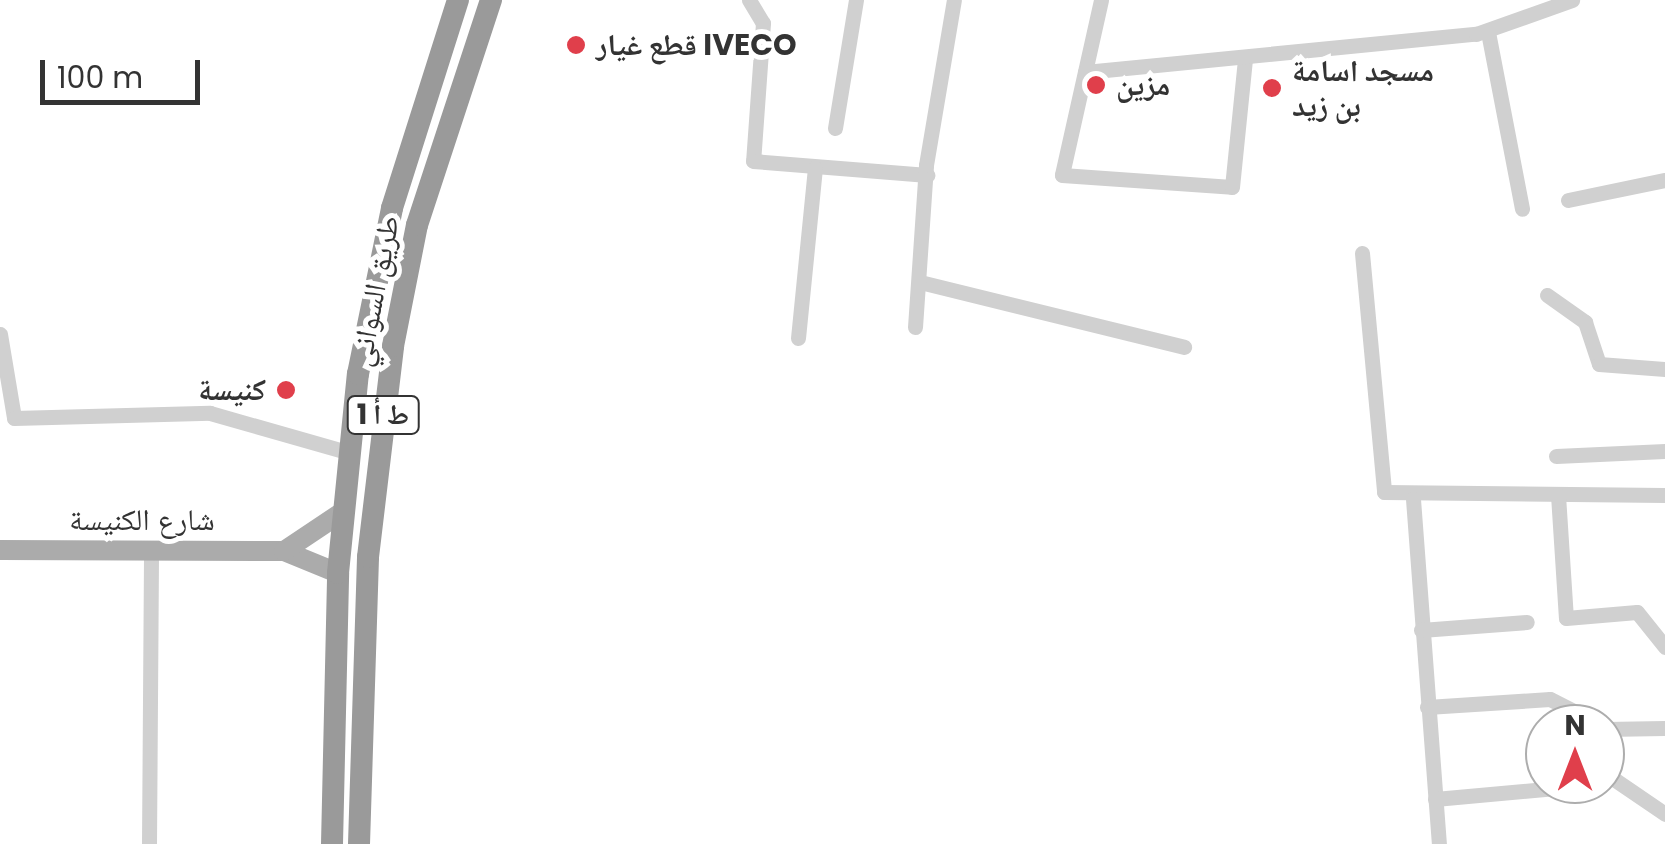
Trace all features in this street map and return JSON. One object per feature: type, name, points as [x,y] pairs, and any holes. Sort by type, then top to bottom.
[{"type":"highway","name":"طريق السواني","points":[[332,844],[338,573],[350,453],[392,208],[458,0]]},
{"type":"highway","name":"طريق السواني","points":[[359,844],[368,557],[393,346],[417,226],[491,0]]},
{"type":"main road","points":[[284,551],[344,511]]},
{"type":"main road","name":"شارع الكنيسة","points":[[0,550],[284,551],[338,573]]},
{"type":"street","points":[[749,0],[764,23],[749,156],[814,168],[927,175]]},
{"type":"street","points":[[835,128],[856,0]]},
{"type":"street","points":[[915,327],[927,175],[954,0]]},
{"type":"street","points":[[1101,0],[1060,174],[1232,187],[1246,60]]},
{"type":"street","points":[[1085,72],[1246,60],[1488,32],[1572,0]]},
{"type":"street","points":[[1488,32],[1522,208]]},
{"type":"street","points":[[798,338],[814,168]]},
{"type":"street","points":[[1568,200],[1665,180]]},
{"type":"street","points":[[1362,252],[1376,477],[1384,492],[1413,499],[1665,494]]},
{"type":"street","points":[[920,282],[1184,347]]},
{"type":"street","points":[[1548,295],[1586,322],[1599,364],[1665,369]]},
{"type":"street","points":[[0,334],[7,419],[210,412],[350,453]]},
{"type":"street","points":[[1556,456],[1665,451]]},
{"type":"street","points":[[1558,495],[1566,618],[1637,612],[1665,647]]},
{"type":"street","points":[[1413,499],[1439,844]]},
{"type":"street","points":[[149,844],[151,550]]},
{"type":"street","points":[[1421,630],[1527,622]]},
{"type":"street","points":[[1427,707],[1550,699],[1560,704]]},
{"type":"street","points":[[1625,729],[1665,728]]},
{"type":"street","points":[[1435,798],[1525,787]]},
{"type":"street","points":[[1625,790],[1665,814]]},
{"type":"place","name":"قطع غيار IVECO","points":[[576,45]]},
{"type":"place","name":"مزين","points":[[1096,85]]},
{"type":"place","name":"مسجد اسامة بن زيد","points":[[1272,88]]},
{"type":"place","name":"كنيسة","points":[[286,390]]}]
